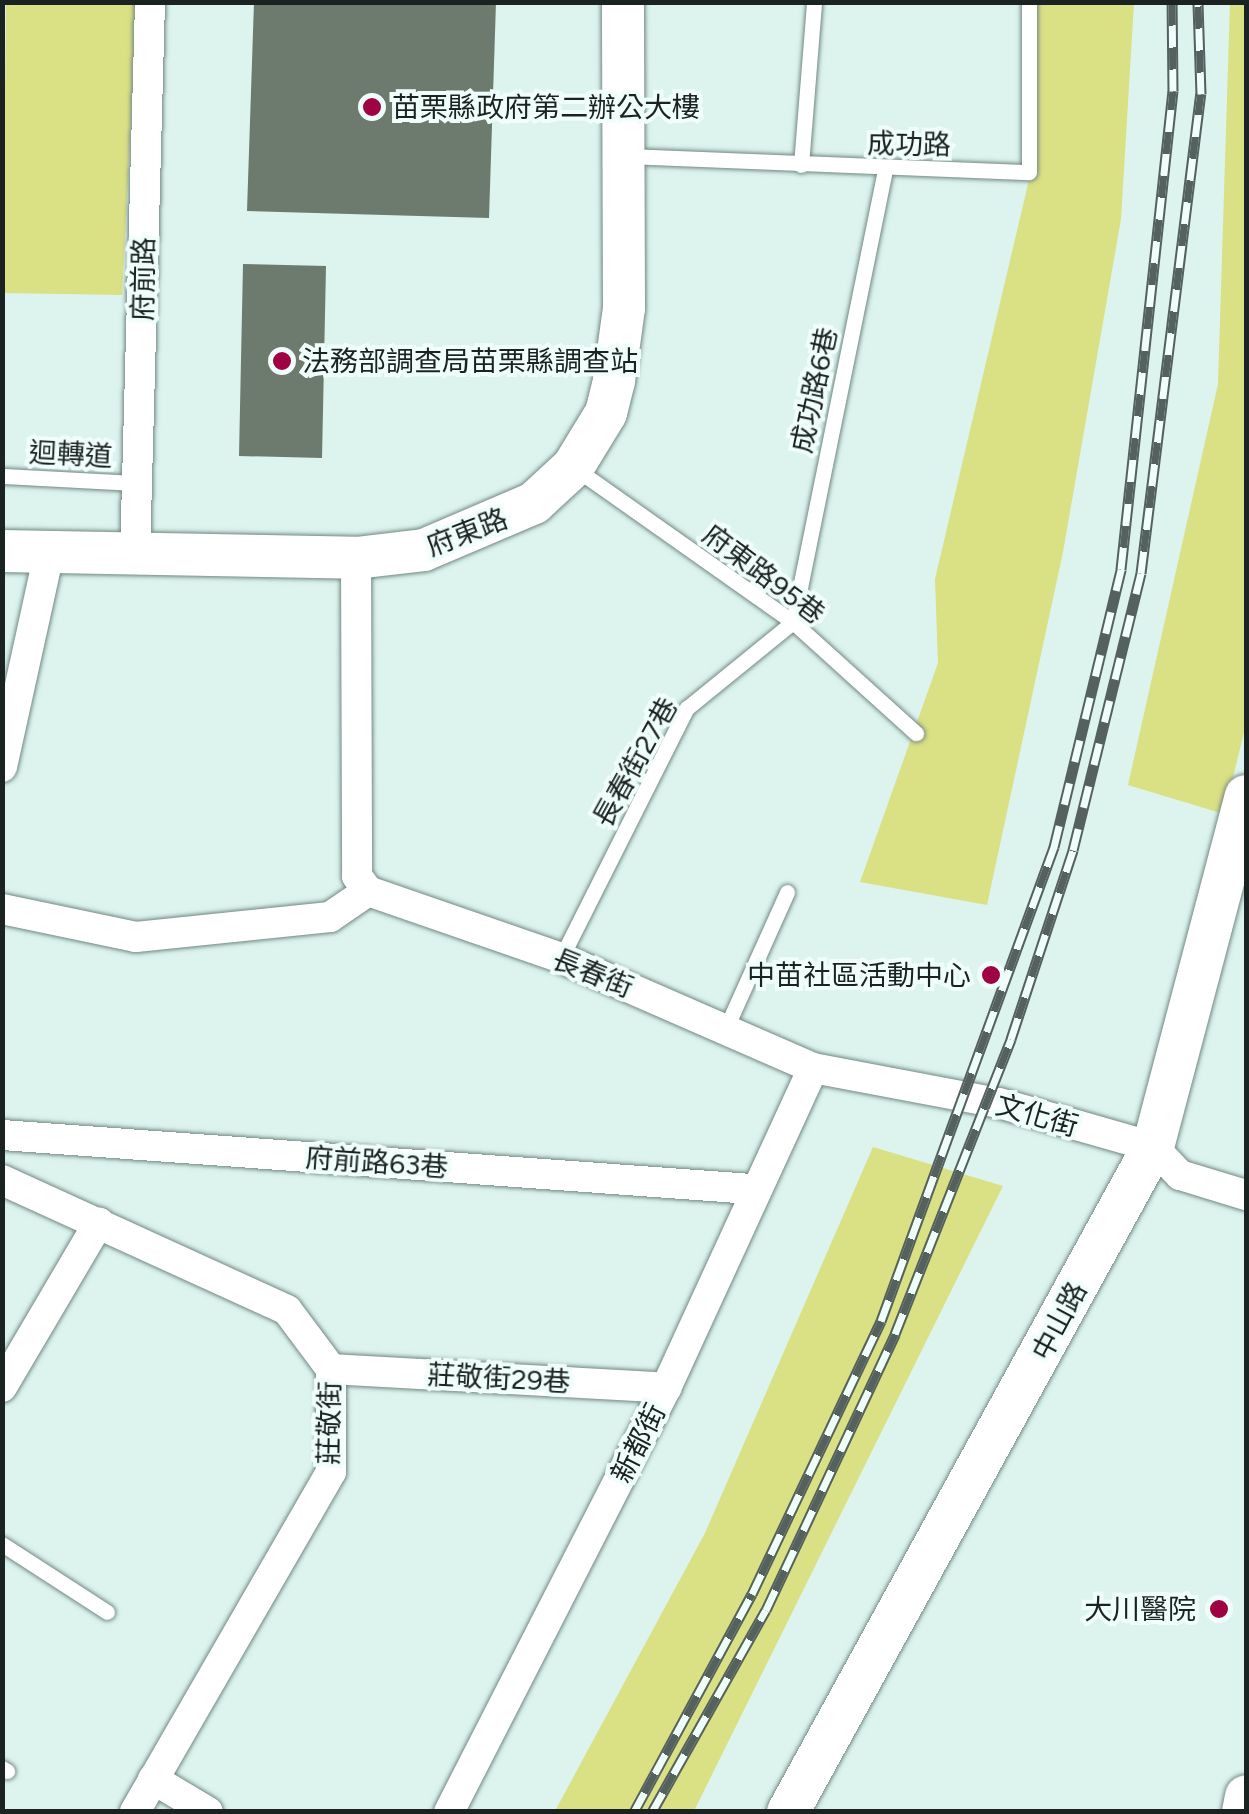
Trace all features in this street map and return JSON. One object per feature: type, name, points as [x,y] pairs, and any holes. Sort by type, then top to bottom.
[{"type":"street","name":"府前路","points":[[136,556],[150,2]]},
{"type":"street","name":"府東路","points":[[2,551],[356,558],[424,550],[500,524],[573,467],[606,412],[624,308],[619,156],[623,2]]},
{"type":"street","points":[[2,767],[49,554]]},
{"type":"street","points":[[2,909],[136,937],[330,917],[368,890],[356,876],[356,558]]},
{"type":"street","name":"中山路","points":[[788,1812],[1153,1147],[1246,796]]},
{"type":"street","name":"長春街","points":[[368,890],[561,958],[812,1068]]},
{"type":"street","name":"文化街","points":[[812,1068],[998,1103],[1153,1147],[1180,1175],[1246,1195]]},
{"type":"street","name":"新都街","points":[[449,1812],[666,1388],[751,1189],[812,1068]]},
{"type":"street","name":"府前路63巷","points":[[2,1135],[751,1189]]},
{"type":"street","name":"莊敬街","points":[[2,1180],[287,1310],[332,1369],[331,1472],[135,1812]]},
{"type":"street","points":[[2,1387],[99,1222]]},
{"type":"street","name":"莊敬街29巷","points":[[332,1369],[666,1388]]},
{"type":"street","points":[[153,1779],[208,1812]]},
{"type":"street","points":[[1243,1812],[1246,1796]]},
{"type":"lane","points":[[801,165],[814,2]]},
{"type":"lane","name":"成功路","points":[[619,156],[1029,172],[1029,2]]},
{"type":"lane","name":"成功路6巷","points":[[792,622],[885,168]]},
{"type":"lane","name":"府東路95巷","points":[[573,467],[792,622],[916,733]]},
{"type":"lane","name":"迴轉道","points":[[2,476],[138,483]]},
{"type":"lane","name":"長春街27巷","points":[[561,958],[686,708],[792,622]]},
{"type":"lane","points":[[726,1028],[787,892]]},
{"type":"lane","points":[[2,1544],[107,1612]]},
{"type":"green space","points":[[6,3],[137,3],[122,295],[3,293]]},
{"type":"green space","points":[[1026,3],[1134,3],[1121,219],[1063,552],[987,905],[860,882],[938,663],[935,579],[1028,184]]},
{"type":"green space","points":[[1230,3],[1246,3],[1246,724],[1224,814],[1128,785],[1218,384]]},
{"type":"green space","points":[[873,1147],[1003,1186],[694,1811],[555,1811],[705,1533]]},
{"type":"building","name":"苗栗縣政府第二辦公大樓","points":[[254,2],[496,2],[489,218],[247,211]]},
{"type":"building","name":"法務部調查局苗栗縣調查站","points":[[243,264],[326,266],[322,458],[239,456]]},
{"type":"railway","points":[[634,1812],[752,1594],[881,1321],[1054,847],[1121,569],[1173,91],[1172,2]]},
{"type":"railway","points":[[652,1812],[766,1610],[895,1334],[1011,1039],[1073,850],[1141,573],[1201,94],[1198,2]]},
{"type":"place","name":"苗栗縣政府第二辦公大樓","points":[[372,107]]},
{"type":"place","name":"法務部調查局苗栗縣調查站","points":[[282,361]]},
{"type":"place","name":"中苗社區活動中心","points":[[991,975]]},
{"type":"place","name":"大川醫院","points":[[1219,1609]]}]
